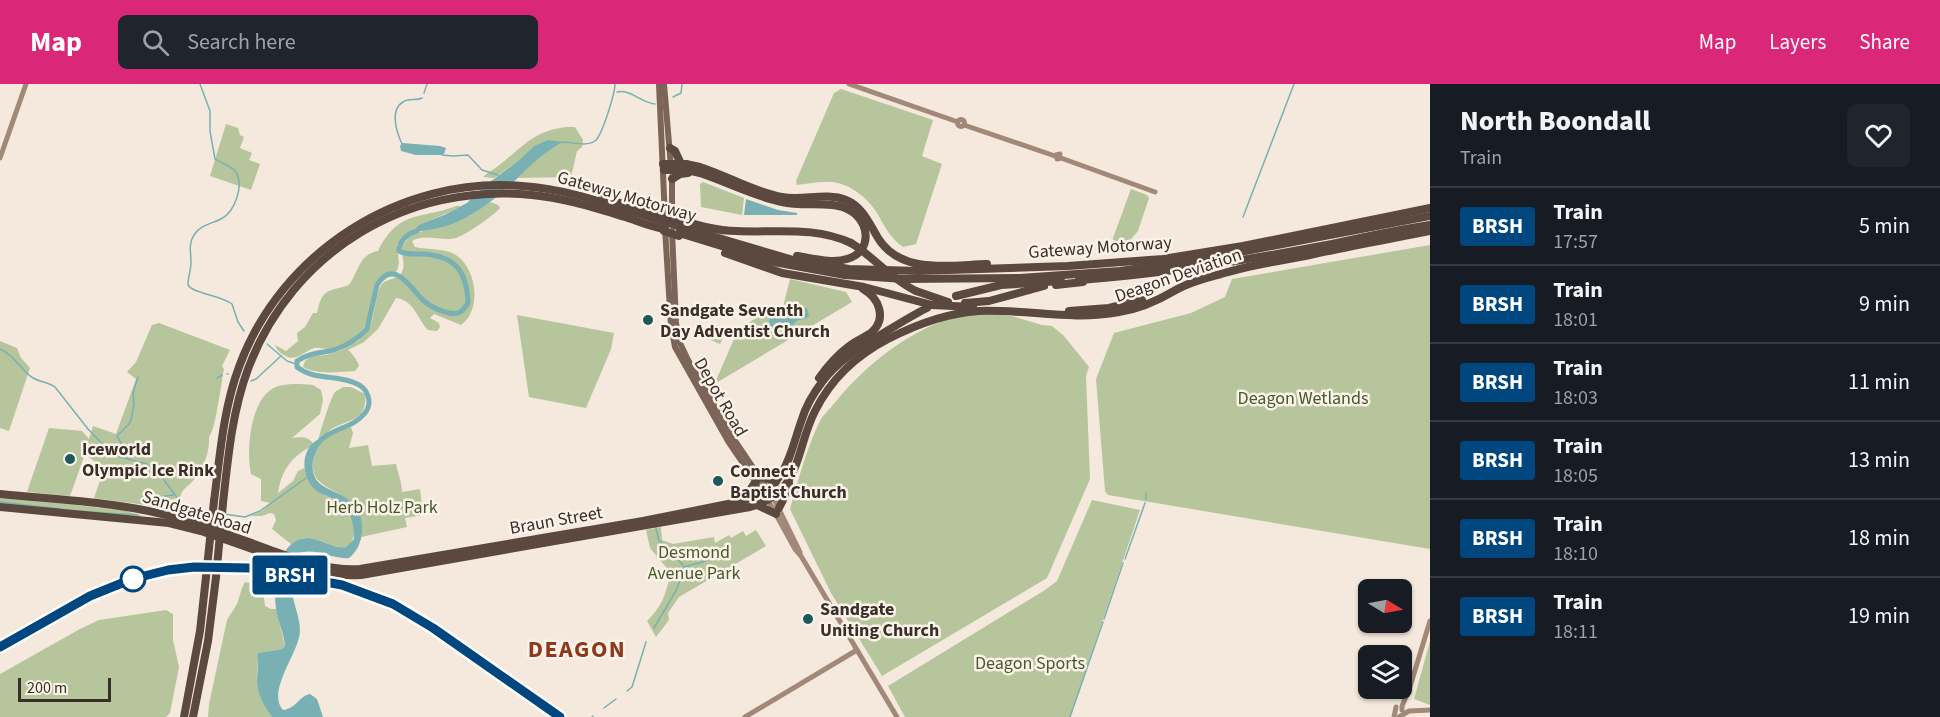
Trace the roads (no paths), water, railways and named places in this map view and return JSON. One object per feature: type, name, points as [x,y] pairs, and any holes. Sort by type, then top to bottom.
[{"type":"highway","points":[[670,147],[675,151],[681,164]]},
{"type":"highway","points":[[667,167],[681,164],[706,169],[777,196],[835,197],[849,202],[863,213],[885,248],[906,262],[930,265],[1059,263],[1068,266]]},
{"type":"highway","points":[[667,167],[693,172],[783,203],[844,207],[860,218],[866,230],[862,247],[854,256],[846,260],[818,259],[774,252],[768,254]]},
{"type":"highway","points":[[672,180],[680,174],[693,172]]},
{"type":"highway","name":"Gateway Motorway","points":[[184,717],[198,640],[222,433],[236,375],[255,332],[284,288],[316,254],[363,221],[413,199],[442,191],[475,186],[524,186],[560,191],[768,254],[825,266],[883,271],[1125,263],[1203,253],[1430,208]]},
{"type":"highway","name":"Gateway Motorway","points":[[193,717],[208,641],[229,452],[242,386],[259,343],[287,298],[308,275],[354,236],[372,226],[407,209],[464,196],[515,194],[542,196],[659,222]]},
{"type":"highway","name":"Gateway Motorway","points":[[678,228],[774,262],[845,275],[904,279],[1020,278],[1113,272],[1184,262],[1430,216]]},
{"type":"highway","name":"Deagon Deviation","points":[[956,296],[1001,285],[1102,279],[1173,270],[1298,250],[1430,225]]},
{"type":"highway","points":[[678,228],[819,232],[851,243],[867,253],[899,281],[937,300],[968,303],[989,301],[1031,288],[1102,279]]},
{"type":"highway","points":[[678,228],[771,270],[857,286],[944,306],[1017,307],[1070,311],[1117,307],[1174,290]]},
{"type":"highway","name":"Deagon Deviation","points":[[768,495],[789,481],[797,466],[812,416],[828,390],[843,372],[855,360],[887,339],[919,324],[956,314],[980,311],[1095,316],[1137,308],[1162,298],[1174,290],[1236,270],[1430,231]]},
{"type":"highway","points":[[809,402],[811,391],[832,362],[878,324],[880,314],[877,301],[871,293],[857,286]]},
{"type":"highway","points":[[757,505],[768,495],[785,469],[802,417],[821,383],[843,359],[927,308]]},
{"type":"highway","points":[[776,482],[764,477],[758,479],[743,505],[757,505],[777,511],[789,488],[789,481]]},
{"type":"highway","name":"Sandgate Road","points":[[0,494],[144,510],[188,521],[276,555]]},
{"type":"highway","name":"Braun Street","points":[[346,573],[367,574],[743,505],[768,495]]},
{"type":"highway","name":"Sandgate Road","points":[[0,507],[169,523],[276,555],[321,573],[346,573]]},
{"type":"main road","name":"Depot Road","points":[[659,84],[667,167],[666,243],[673,340],[676,350],[728,441],[758,479]]},
{"type":"main road","name":"Depot Road","points":[[664,84],[670,147],[667,167],[672,180],[673,259],[678,339],[688,360],[768,495]]},
{"type":"street","points":[[0,158],[26,84]]},
{"type":"street","points":[[849,84],[1155,192]]},
{"type":"street","points":[[768,495],[801,556],[897,717]]},
{"type":"street","points":[[1399,717],[1405,708],[1430,621]]},
{"type":"street","points":[[745,717],[857,650]]},
{"type":"street","points":[[1394,717],[1405,708],[1430,710]]},
{"type":"water","points":[[548,140],[563,142],[542,156],[473,214],[446,226],[412,232],[419,225],[467,203],[483,187],[534,146]]},
{"type":"water","points":[[402,143],[446,148],[444,154],[441,155],[416,155],[401,151]]},
{"type":"water","points":[[746,199],[778,210],[797,213],[797,215],[744,215]]},
{"type":"water","points":[[793,307],[807,308],[809,316],[798,320],[791,326],[768,331],[770,318],[775,314],[785,314]]},
{"type":"water","points":[[325,436],[313,460],[314,475],[318,482],[342,495],[357,508],[361,518],[362,533],[360,543],[349,558],[315,552],[302,552],[295,555],[291,586],[300,634],[280,686],[279,703],[283,710],[287,709],[310,694],[317,699],[323,717],[272,717],[258,690],[257,656],[259,653],[282,649],[285,646],[275,600],[276,578],[283,556],[288,547],[306,538],[341,547],[346,547],[354,539],[353,523],[346,508],[313,488],[306,476],[304,462],[309,448]]},
{"type":"waterway","points":[[200,84],[210,111],[210,131],[215,159],[235,171],[239,190],[231,210],[221,219],[199,229],[192,238],[188,285],[232,304],[238,322],[244,331]]},
{"type":"waterway","points":[[424,93],[427,84]]},
{"type":"waterway","points":[[562,142],[583,144],[595,141],[608,114],[615,84]]},
{"type":"waterway","points":[[673,97],[681,93],[682,84]]},
{"type":"waterway","points":[[1243,217],[1294,84]]},
{"type":"waterway","points":[[617,92],[627,92],[655,104]]},
{"type":"waterway","points":[[402,144],[395,122],[396,110],[405,101],[422,98]]},
{"type":"waterway","points":[[442,155],[468,155],[482,170],[498,175]]},
{"type":"waterway","points":[[320,441],[330,433],[359,419],[368,408],[368,396],[360,385],[303,371],[297,367],[297,361],[310,355],[334,350],[352,342],[363,333],[367,329],[377,285],[383,277],[390,274],[402,278],[427,303],[452,314],[462,311],[468,303],[462,274],[451,262],[434,255],[408,254],[399,251],[405,238],[417,231]]},
{"type":"waterway","points":[[267,344],[287,361],[296,364]]},
{"type":"waterway","points":[[0,349],[33,378],[55,387],[88,429],[113,455],[147,464],[161,476],[178,499]]},
{"type":"waterway","points":[[251,381],[281,356]]},
{"type":"waterway","points":[[217,378],[222,375]]},
{"type":"waterway","points":[[130,458],[117,436],[131,420],[134,404],[133,393],[138,377]]},
{"type":"waterway","points":[[224,514],[245,517],[260,511],[306,478]]},
{"type":"waterway","points":[[1146,493],[1146,499]]},
{"type":"waterway","points":[[152,502],[159,497],[173,495]]},
{"type":"waterway","points":[[0,502],[61,509]]},
{"type":"waterway","points":[[1125,559],[1145,503]]},
{"type":"waterway","points":[[182,508],[210,513]]},
{"type":"waterway","points":[[75,511],[138,515]]},
{"type":"waterway","points":[[656,528],[659,541],[670,549],[684,567]]},
{"type":"waterway","points":[[654,628],[677,589],[684,567],[706,561],[717,551]]},
{"type":"waterway","points":[[1104,619],[1123,563]]},
{"type":"waterway","points":[[1070,717],[1103,622]]},
{"type":"waterway","points":[[627,691],[632,687],[646,642]]},
{"type":"waterway","points":[[604,708],[616,699]]},
{"type":"railway","points":[[0,647],[95,594],[149,574],[209,567],[269,572],[346,586],[399,607],[434,628],[560,717]]},
{"type":"train","name":"BRSH","points":[[0,647],[90,596],[132,579],[168,570],[194,567],[249,568],[342,585],[393,604],[433,628],[560,717]]},
{"type":"place","name":"Sandgate Seventh Day Adventist Church","points":[[648,320]]},
{"type":"place","name":"Iceworld Olympic Ice Rink","points":[[70,459]]},
{"type":"place","name":"Connect Baptist Church","points":[[718,481]]},
{"type":"place","name":"Sandgate Uniting Church","points":[[808,619]]},
{"type":"district","name":"DEAGON","points":[[577,649]]},
{"type":"park label","name":"Deagon Wetlands","points":[[1303,398]]},
{"type":"park label","name":"Herb Holz Park","points":[[382,507]]},
{"type":"park label","name":"Desmond Avenue Park","points":[[694,562]]},
{"type":"park label","name":"Deagon Sports","points":[[1030,663]]}]
